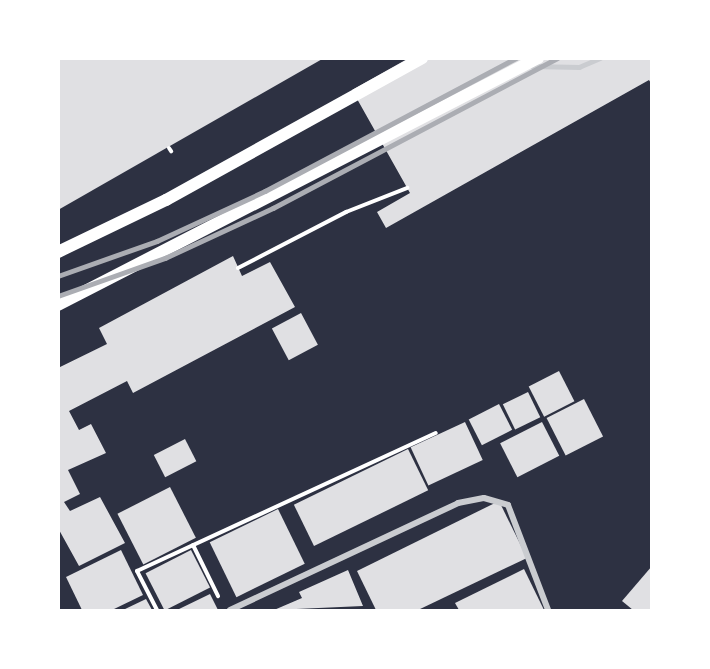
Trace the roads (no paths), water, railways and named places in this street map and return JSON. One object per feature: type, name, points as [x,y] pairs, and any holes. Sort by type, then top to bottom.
[{"type":"main road","points":[[58,252],[166,200],[422,58]]},
{"type":"main road","points":[[58,305],[524,62],[538,58]]},
{"type":"street","points":[[230,610],[458,503],[484,498],[508,505],[548,610]]},
{"type":"lane","points":[[524,62],[579,67],[600,58]]},
{"type":"railway","points":[[58,276],[157,241],[265,191],[516,58]]},
{"type":"railway","points":[[58,296],[165,258],[273,208],[557,58]]}]
